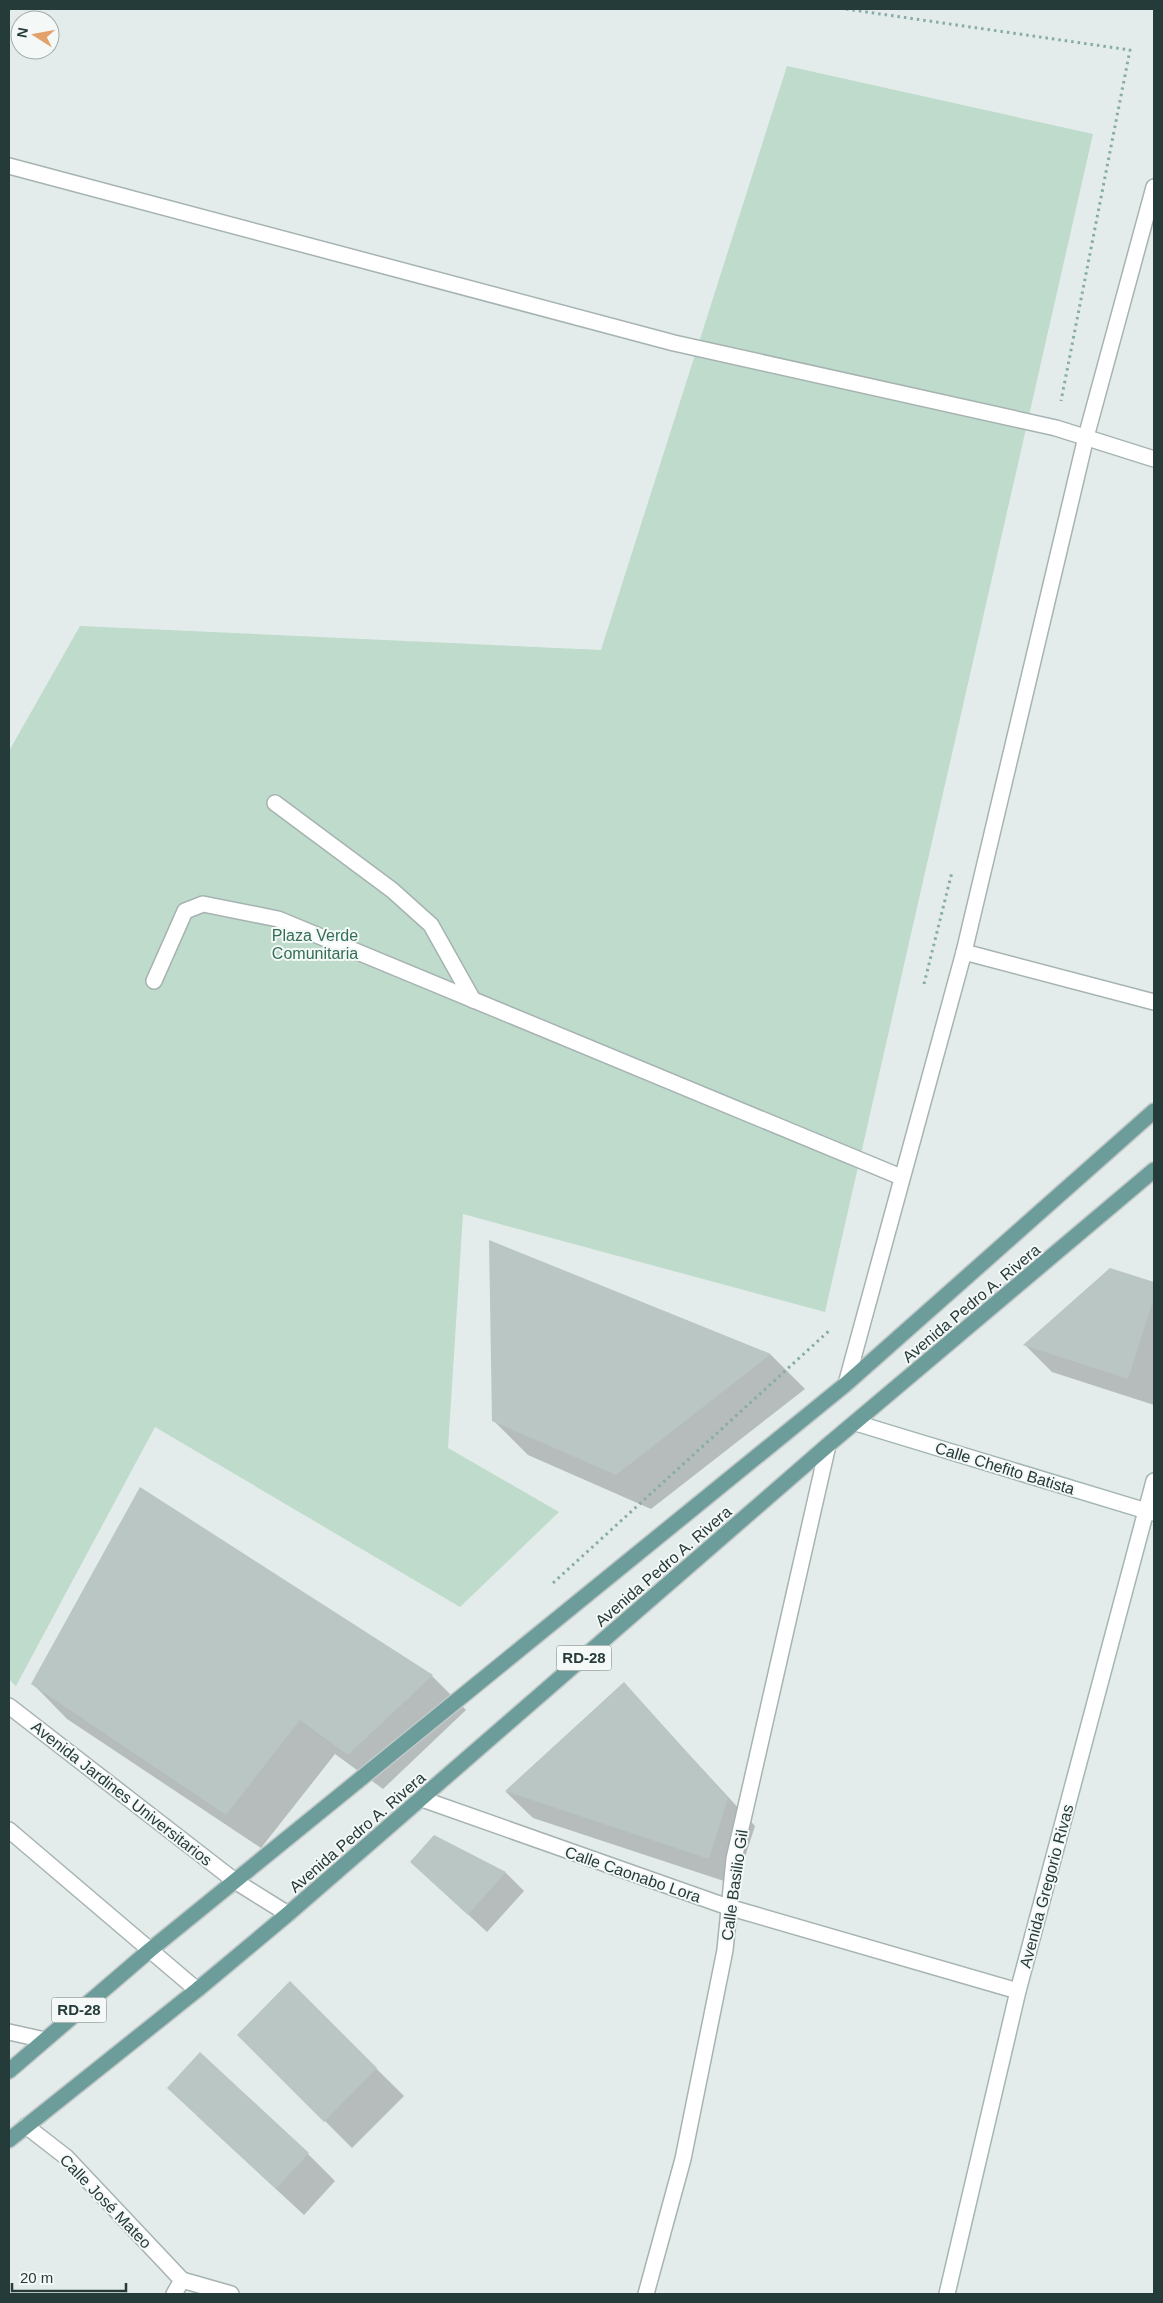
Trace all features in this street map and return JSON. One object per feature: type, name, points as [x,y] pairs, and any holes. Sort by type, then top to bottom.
[{"type":"main road","name":"Avenida Pedro A. Rivera","points":[[9,2071],[235,1880],[846,1384],[1154,1111]]},
{"type":"main road","name":"Avenida Pedro A. Rivera","points":[[9,2140],[197,1990],[288,1914],[828,1445],[1154,1170]]},
{"type":"street","points":[[9,166],[674,342],[1056,428],[1154,459]]},
{"type":"street","points":[[846,1384],[964,952],[1086,437],[1154,187]]},
{"type":"street","points":[[274,803],[392,890],[431,925],[473,1000]]},
{"type":"street","points":[[154,981],[185,911],[203,904],[278,919],[901,1177]]},
{"type":"street","points":[[964,952],[1154,1002]]},
{"type":"street","name":"Calle Chefito Batista","points":[[856,1423],[1150,1511]]},
{"type":"street","name":"Calle Basilio Gil","points":[[646,2294],[685,2150],[725,1950],[734,1859],[828,1445]]},
{"type":"street","name":"Avenida Gregorio Rivas","points":[[946,2294],[1018,1991],[1150,1511],[1154,1481]]},
{"type":"street","name":"Avenida Jardines Universitarios","points":[[9,1706],[235,1880],[288,1914]]},
{"type":"street","name":"Calle Caonabo Lora","points":[[422,1799],[728,1907],[1018,1991]]},
{"type":"street","points":[[9,1830],[197,1990]]},
{"type":"street","points":[[9,2032],[45,2040]]},
{"type":"street","name":"Calle José Mateo","points":[[26,2126],[66,2157],[182,2280]]},
{"type":"street","points":[[174,2294],[182,2280],[232,2294]]},
{"type":"path","points":[[846,9],[1130,50],[1056,428]]},
{"type":"path","points":[[924,985],[952,869]]},
{"type":"path","points":[[551,1585],[837,1324]]},
{"type":"green space","name":"Plaza Verde Comunitaria","points":[[787,66],[1093,134],[825,1312],[463,1214],[448,1448],[559,1512],[460,1607],[155,1427],[16,1686],[9,1679],[9,751],[80,626],[601,650]]},
{"type":"building","points":[[489,1240],[771,1354],[616,1475],[492,1421]]},
{"type":"building","points":[[1110,1268],[1154,1282],[1154,1298],[1128,1379],[1023,1345]]},
{"type":"building","points":[[140,1487],[433,1675],[348,1755],[300,1720],[226,1815],[31,1684]]},
{"type":"building","points":[[624,1682],[728,1798],[709,1859],[505,1791]]},
{"type":"building","points":[[434,1835],[506,1872],[468,1915],[410,1862]]},
{"type":"building","points":[[290,1981],[377,2068],[324,2122],[237,2035]]},
{"type":"building","points":[[200,2052],[309,2153],[276,2189],[167,2088]]}]
